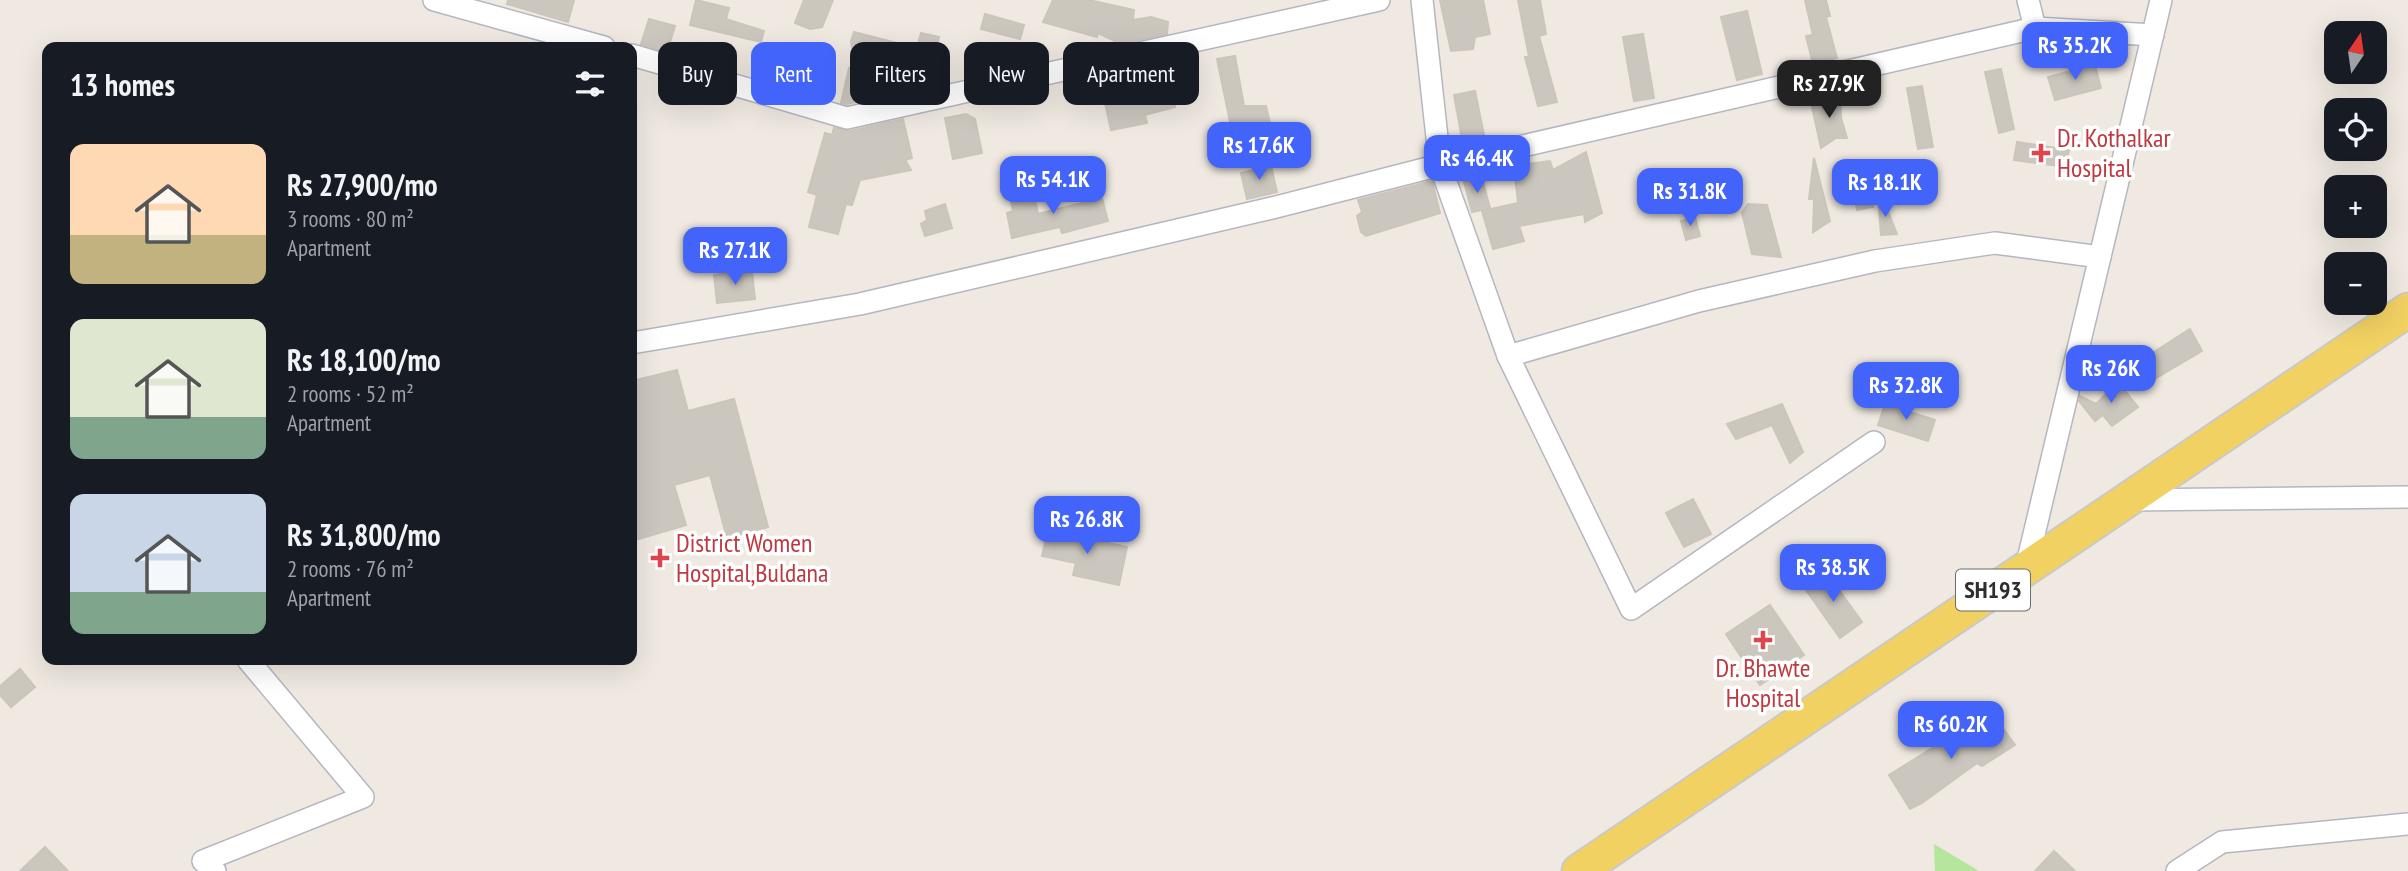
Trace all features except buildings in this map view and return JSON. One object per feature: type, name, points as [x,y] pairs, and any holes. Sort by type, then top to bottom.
[{"type":"main road","name":"SH193","points":[[1579,871],[2408,310]]},
{"type":"street","points":[[434,0],[586,42]]},
{"type":"street","points":[[637,56],[847,118],[1380,0]]},
{"type":"street","points":[[1422,0],[1440,165],[1508,356],[1631,610],[1874,442]]},
{"type":"street","points":[[2028,0],[2035,28]]},
{"type":"street","points":[[2026,568],[2161,0]]},
{"type":"street","points":[[637,343],[860,304],[1259,211],[1440,165],[2035,28],[2153,35]]},
{"type":"street","points":[[1508,356],[1699,301],[1875,261],[1995,243],[2100,257]]},
{"type":"street","points":[[2127,500],[2408,497]]},
{"type":"street","points":[[215,871],[203,860],[363,797],[252,665]]},
{"type":"street","points":[[2177,871],[2222,842],[2408,824]]},
{"type":"green space","points":[[1934,844],[1979,871],[1935,871]]},
{"type":"place","name":"Dr. Kothalkar Hospital","points":[[2041,153]]},
{"type":"place","name":"District Women Hospital,Buldana","points":[[660,558]]},
{"type":"place","name":"Dr. Bhawte Hospital","points":[[1763,640]]}]
